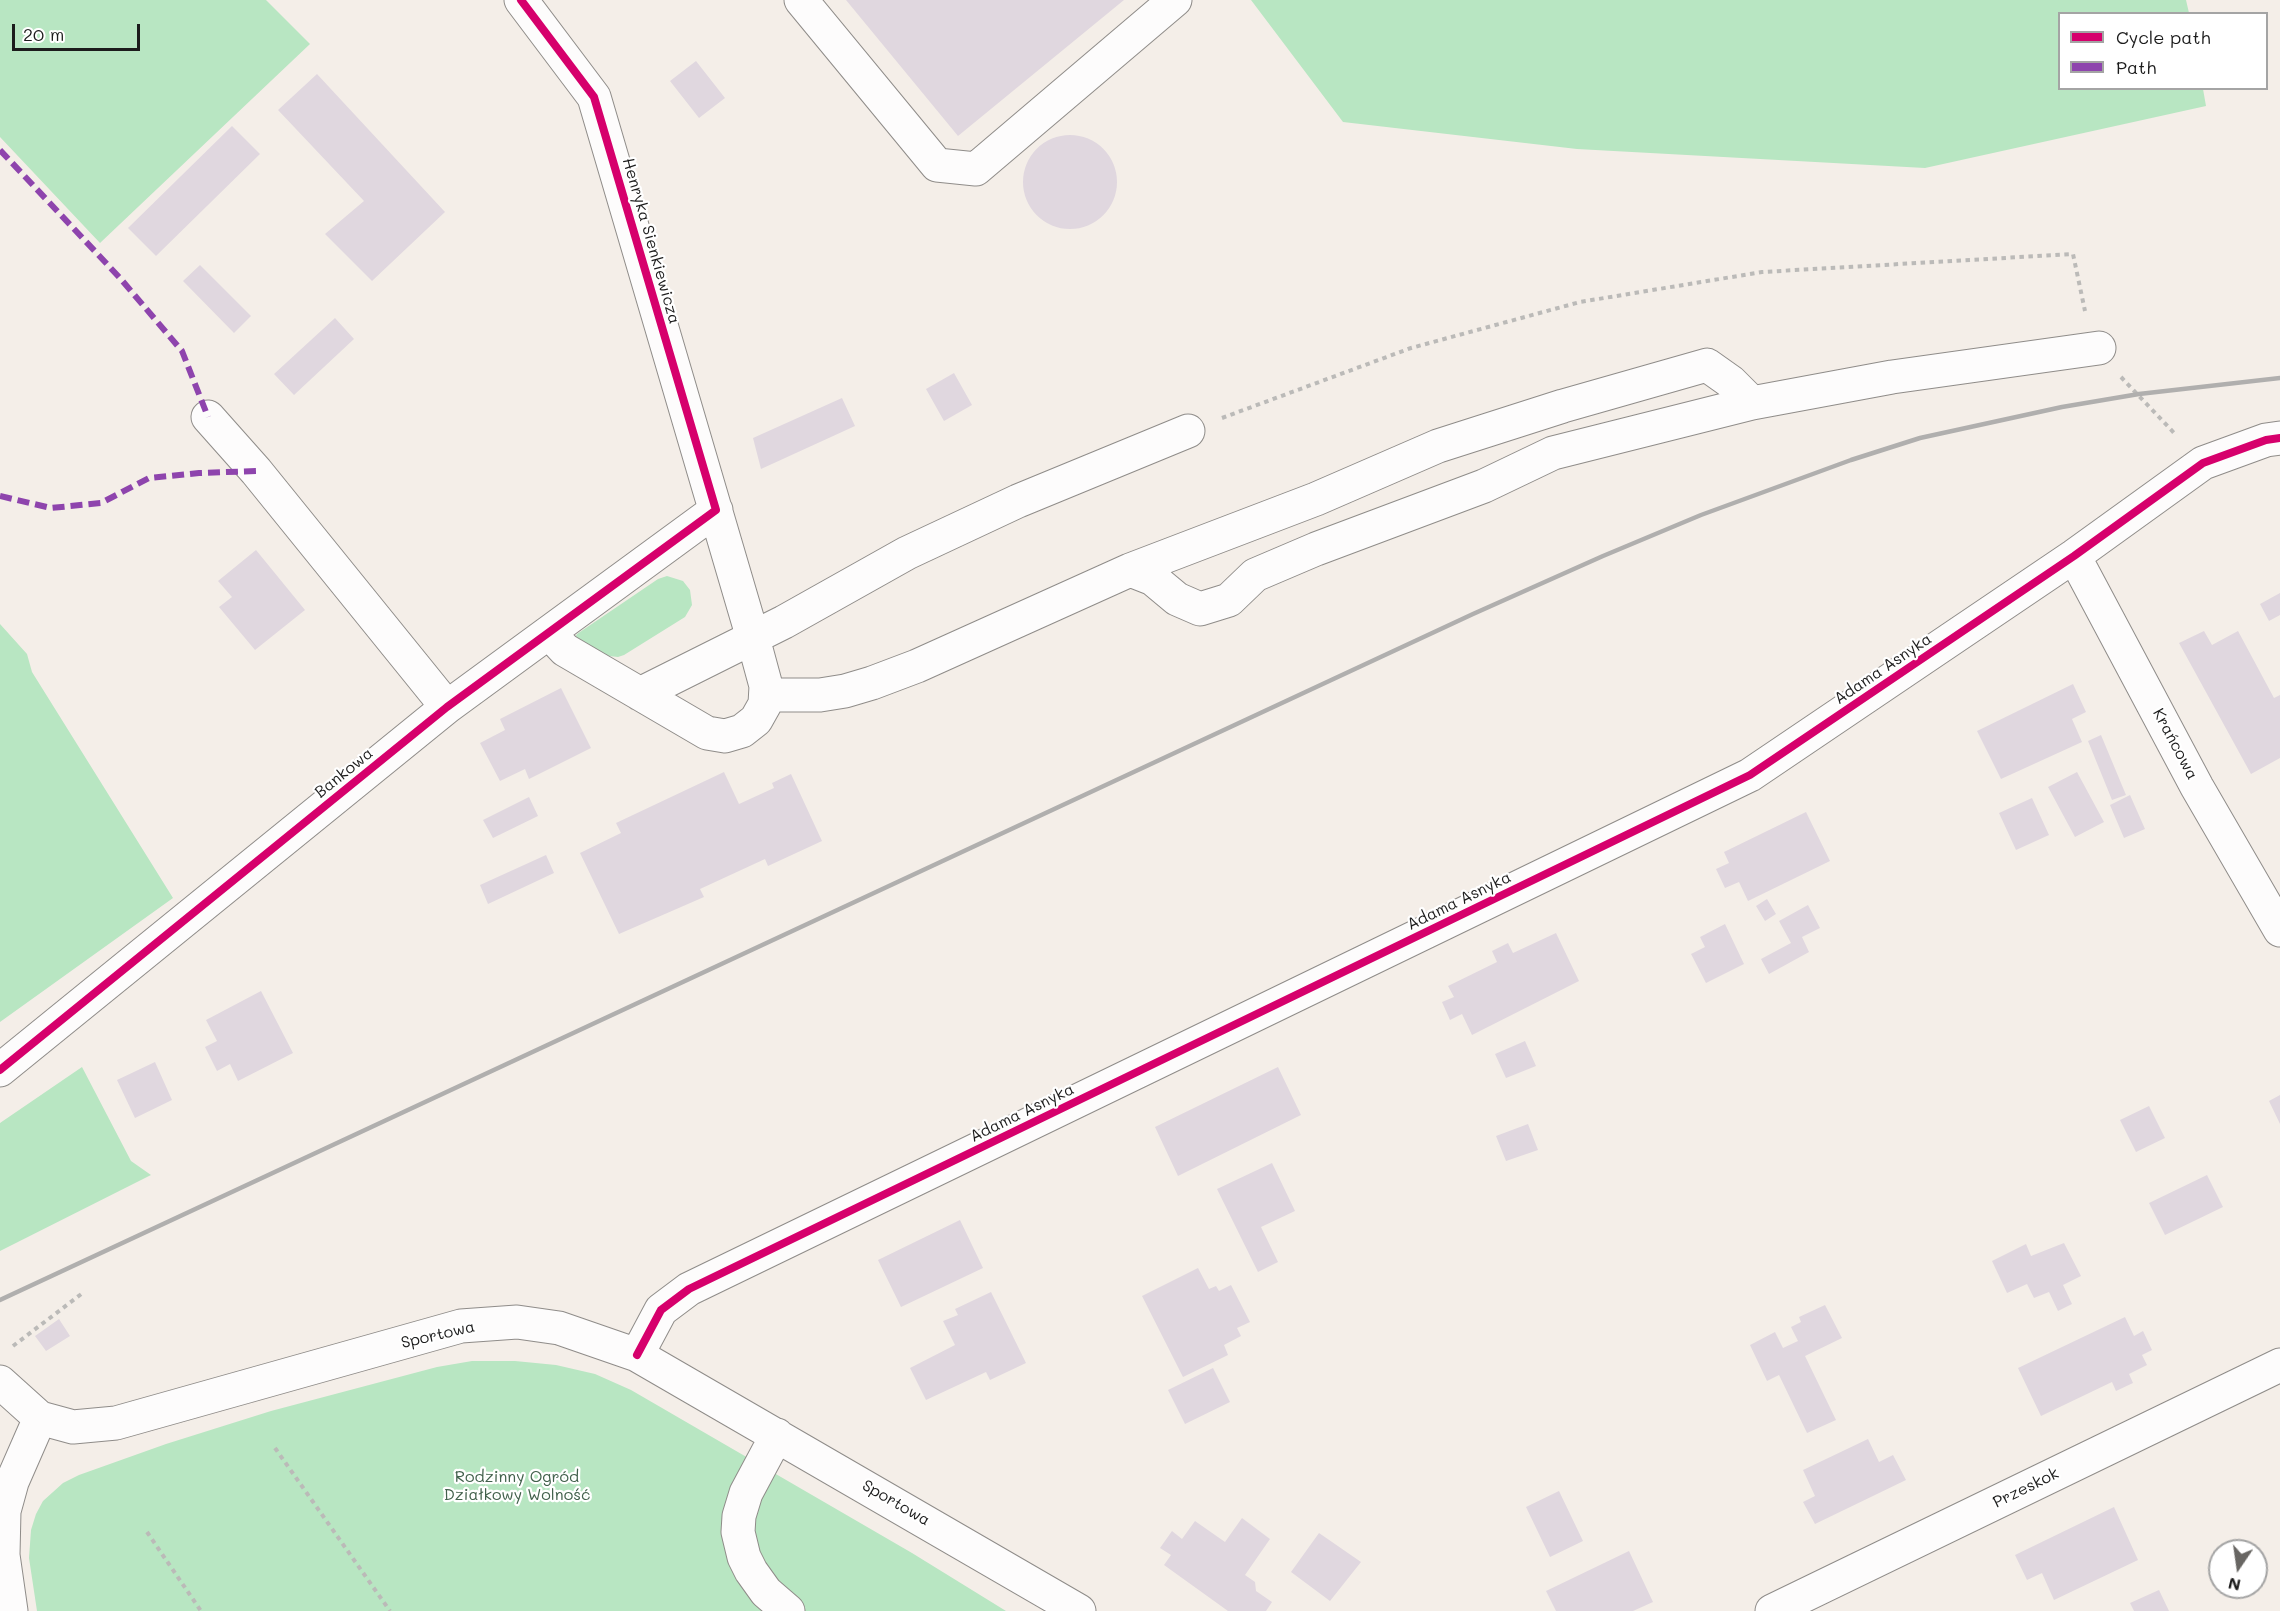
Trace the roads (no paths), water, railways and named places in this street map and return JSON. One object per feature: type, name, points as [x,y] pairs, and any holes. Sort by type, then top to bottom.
[{"type":"street","name":"Henryka Sienkiewicza","points":[[521,0],[594,97],[753,638],[765,682],[766,695]]},
{"type":"street","points":[[801,0],[937,165],[976,169],[1175,0]]},
{"type":"street","points":[[1130,570],[1153,579],[1177,599],[1200,609],[1228,600],[1255,575],[1316,549],[1485,486],[1554,453],[1752,404],[1892,377],[2099,348]]},
{"type":"street","points":[[549,633],[566,650],[703,731],[725,736],[738,733],[753,723],[763,708],[766,695],[820,695],[872,683],[917,666],[1130,570],[1316,499],[1438,446],[1563,406],[1707,365],[1731,382],[1752,404]]},
{"type":"street","points":[[208,417],[256,471],[447,707]]},
{"type":"street","points":[[640,693],[753,638],[907,553],[1018,501],[1188,431]]},
{"type":"street","name":"Adama Asnyka","points":[[637,1355],[661,1310],[689,1289],[1750,775],[2074,556],[2204,463],[2266,440],[2280,438]]},
{"type":"street","name":"Bankowa","points":[[0,1070],[447,707],[716,510]]},
{"type":"street","name":"Krańcowa","points":[[2074,556],[2197,787],[2280,930]]},
{"type":"street","name":"Sportowa","points":[[0,1382],[40,1418],[73,1427],[116,1423],[461,1326],[516,1323],[559,1328],[637,1355],[1079,1611]]},
{"type":"street","name":"Przeskok","points":[[1772,1611],[2280,1365]]},
{"type":"street","points":[[11,1611],[3,1554],[4,1511],[12,1482],[40,1418]]},
{"type":"street","points":[[777,1435],[746,1493],[739,1516],[738,1532],[744,1557],[751,1571],[766,1592],[788,1611]]},
{"type":"railway","points":[[0,1300],[1473,614],[1701,515],[1851,460],[1920,438],[2062,407],[2139,394],[2280,378]]},
{"type":"park label","name":"Rodzinny Ogród Działkowy Wolność","points":[[517,1486]]}]
